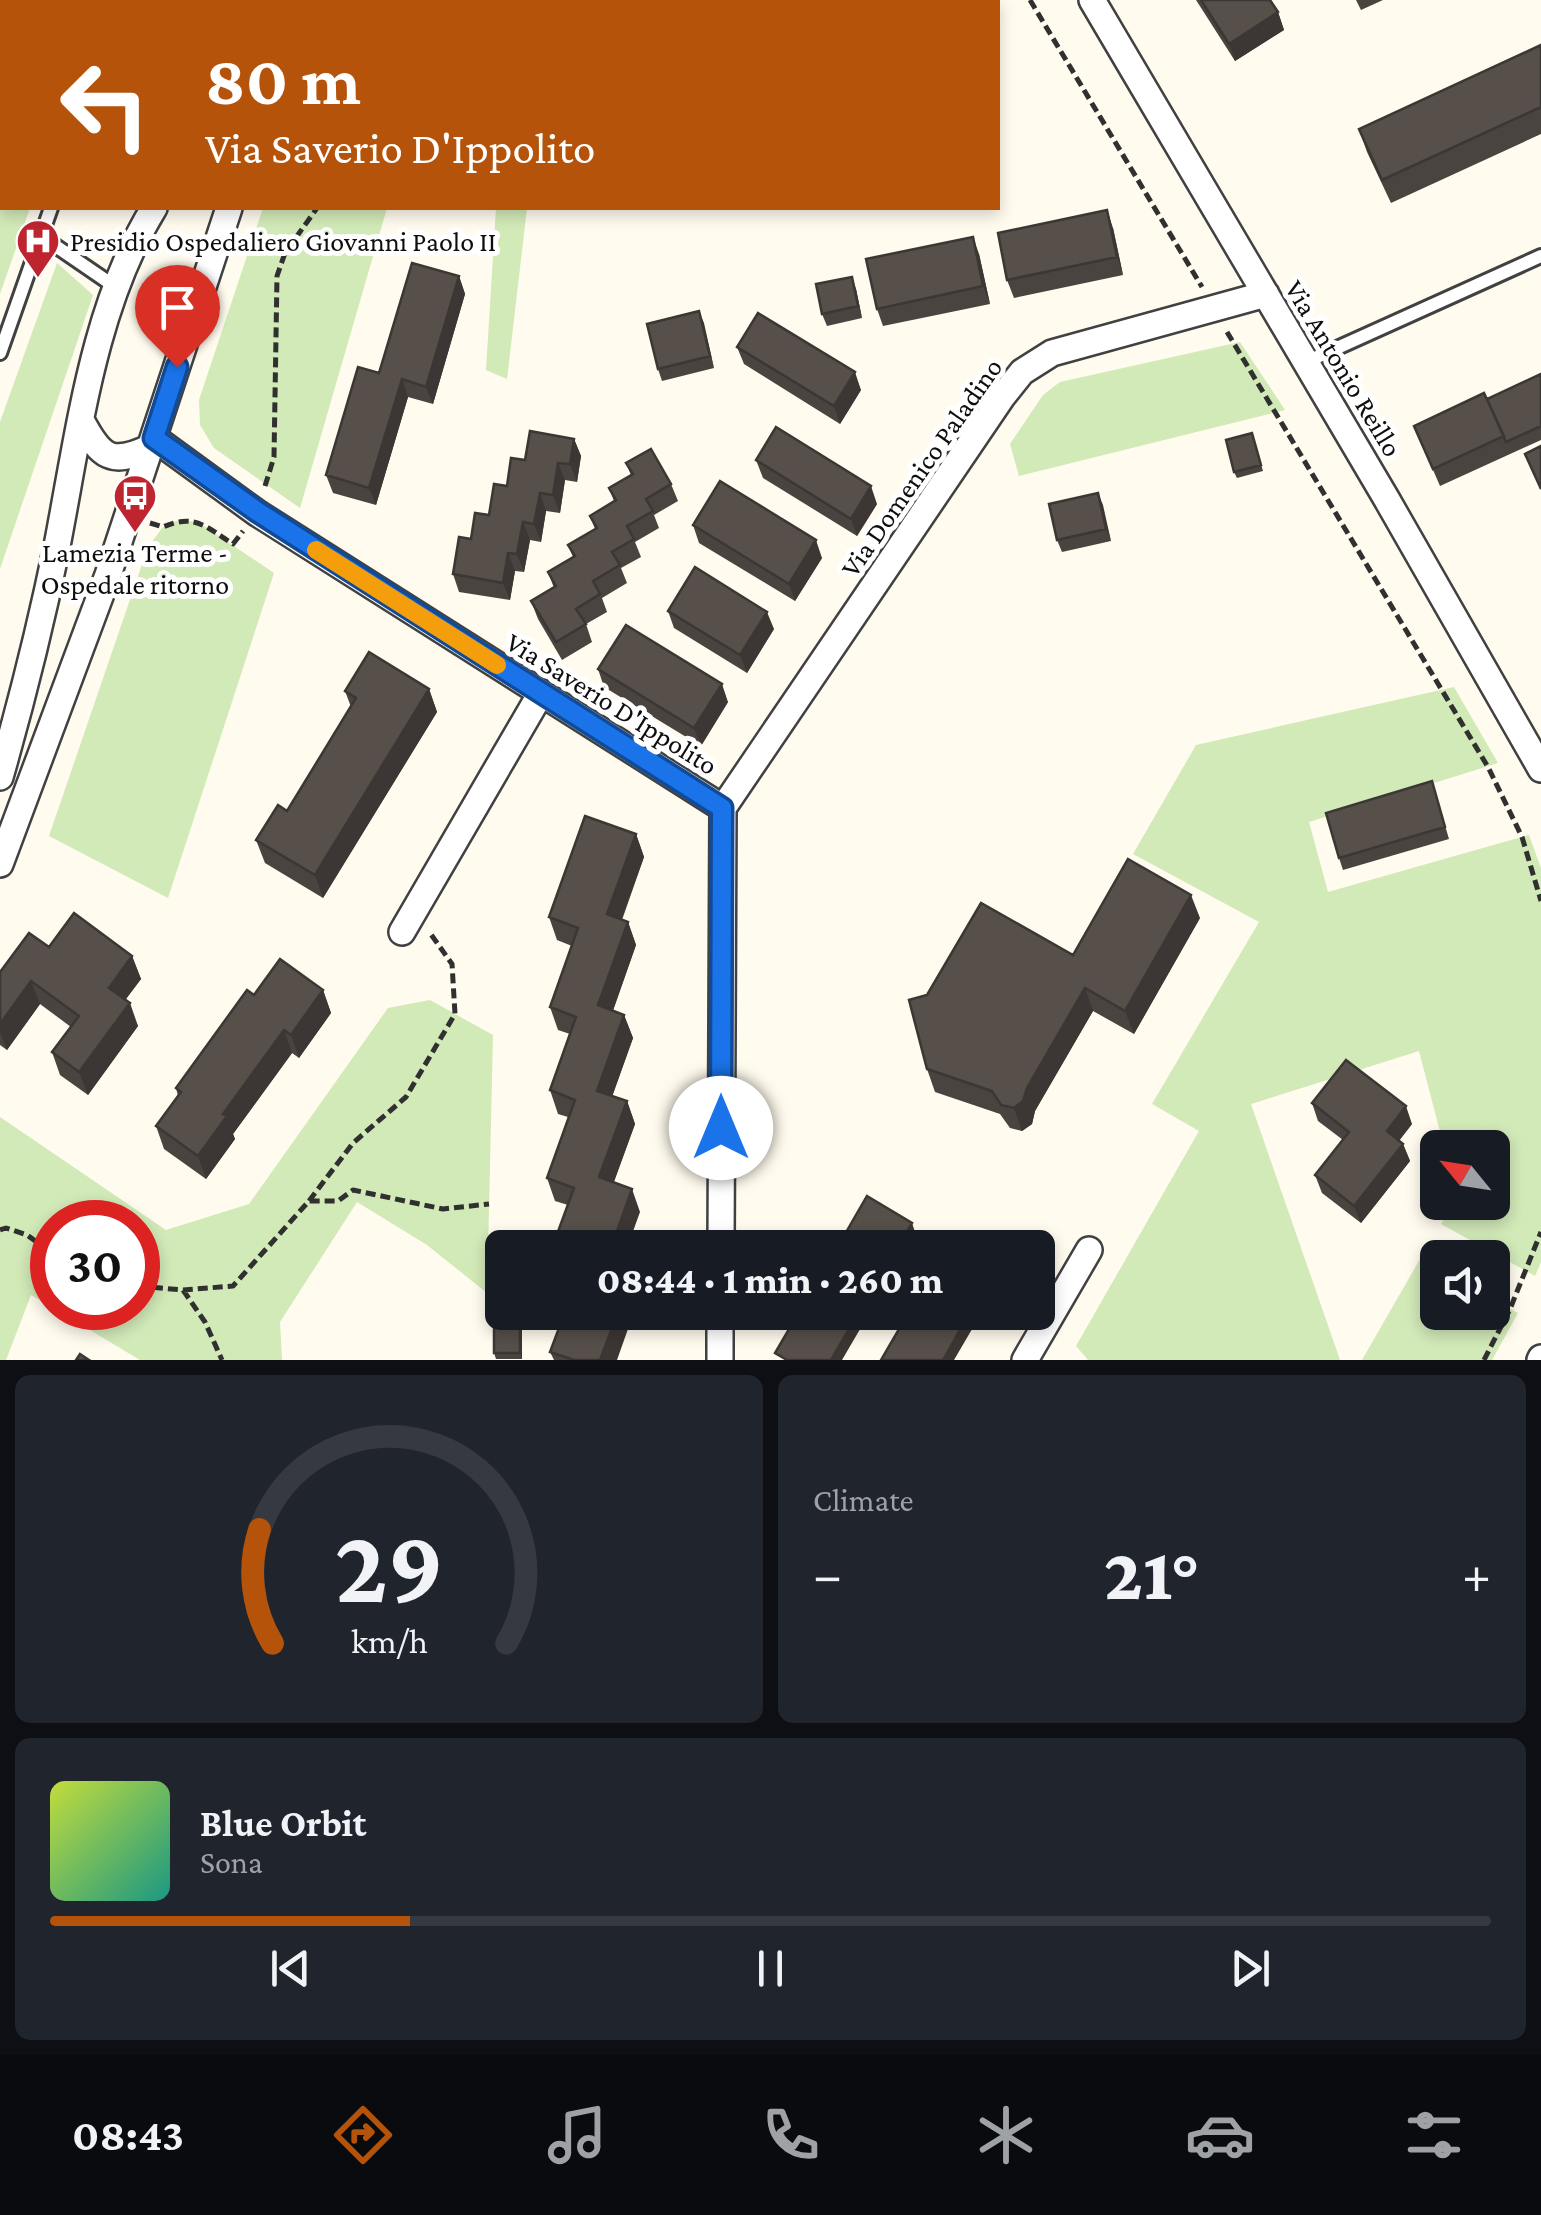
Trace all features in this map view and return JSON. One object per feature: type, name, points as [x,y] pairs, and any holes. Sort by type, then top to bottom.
[{"type":"street","name":"Via Antonio Reillo","points":[[1092,0],[1541,769]]},
{"type":"street","points":[[0,777],[37,647],[81,420],[117,288],[153,210]]},
{"type":"street","points":[[0,864],[108,576],[225,214]]},
{"type":"street","name":"Via Domenico Paladino","points":[[722,808],[1022,372],[1052,353],[1266,294]]},
{"type":"street","points":[[81,420],[92,440],[116,459],[129,458],[152,442]]},
{"type":"street","name":"Via Saverio D'Ippolito","points":[[152,442],[722,808],[720,1230]]},
{"type":"street","points":[[408,922],[541,693]]},
{"type":"street","points":[[1025,1360],[1089,1250]]},
{"type":"street","points":[[720,1330],[720,1360]]},
{"type":"lane","points":[[0,354],[49,210]]},
{"type":"lane","points":[[41,236],[117,288]]},
{"type":"lane","points":[[1306,362],[1541,256]]},
{"type":"path","points":[[1030,0],[1488,766],[1522,837],[1541,900]]},
{"type":"path","points":[[160,1288],[233,1286],[310,1201],[353,1144],[406,1096],[455,1014],[452,964],[408,922]]},
{"type":"path","points":[[310,1201],[338,1201],[353,1190],[443,1209],[489,1204]]},
{"type":"path","points":[[0,1230],[6,1228],[30,1237]]},
{"type":"path","points":[[1484,1360],[1510,1309],[1541,1232]]},
{"type":"path","points":[[183,1290],[205,1322],[222,1360]]},
{"type":"green space","points":[[0,210],[29,210],[0,294]]},
{"type":"green space","points":[[262,210],[386,210],[300,508],[214,448],[200,425],[199,400]]},
{"type":"green space","points":[[496,210],[527,210],[507,379],[486,370]]},
{"type":"green space","points":[[57,263],[93,295],[0,569],[0,422]]},
{"type":"green space","points":[[1240,342],[1285,410],[1019,476],[1010,444],[1043,395],[1060,382]]},
{"type":"green space","points":[[179,520],[198,522],[274,573],[168,898],[49,836],[148,547],[163,527]]},
{"type":"green space","points":[[1454,687],[1498,763],[1309,822],[1328,892],[1529,835],[1541,868],[1541,1262],[1535,1276],[1510,1262],[1510,1240],[1470,1240],[1441,1224],[1443,1220],[1510,1220],[1510,1130],[1440,1130],[1419,1051],[1251,1104],[1340,1360],[1088,1360],[1076,1346],[1199,1131],[1152,1104],[1259,922],[1133,854],[1196,745]]},
{"type":"green space","points":[[430,1000],[493,1035],[485,1291],[427,1245],[357,1202],[280,1322],[282,1360],[140,1360],[90,1330],[160,1330],[160,1226],[166,1230],[249,1204],[388,1008]]},
{"type":"green space","points":[[0,1117],[122,1200],[30,1200],[30,1298],[6,1360],[0,1360]]},
{"type":"green space","points":[[1420,1259],[1420,1330],[1509,1330],[1492,1360],[1362,1360]]},
{"type":"green space","points":[[1510,1309],[1518,1313],[1510,1327]]},
{"type":"building","points":[[1201,0],[1270,0],[1278,12],[1229,44]]},
{"type":"building","points":[[1541,45],[1541,107],[1382,180],[1359,129]]},
{"type":"building","points":[[1107,210],[1117,257],[1007,280],[998,233]]},
{"type":"building","points":[[973,237],[983,286],[877,309],[866,259]]},
{"type":"building","points":[[412,263],[459,276],[426,387],[402,379],[369,488],[326,475],[358,367],[379,373]]},
{"type":"building","points":[[852,277],[858,306],[822,314],[816,284]]},
{"type":"building","points":[[699,311],[710,356],[658,369],[647,324]]},
{"type":"building","points":[[758,313],[855,372],[834,406],[737,347]]},
{"type":"building","points":[[1541,374],[1541,426],[1506,442],[1487,399]]},
{"type":"building","points":[[1484,393],[1504,436],[1433,469],[1414,426]]},
{"type":"building","points":[[776,427],[871,486],[851,519],[756,460]]},
{"type":"building","points":[[530,431],[574,439],[570,464],[558,463],[553,495],[540,493],[534,524],[523,522],[517,554],[508,553],[503,583],[453,574],[459,537],[471,539],[475,513],[489,515],[494,484],[507,486],[511,458],[525,460]]},
{"type":"building","points":[[1252,433],[1261,465],[1234,472],[1226,440]]},
{"type":"building","points":[[1541,446],[1541,489],[1525,454]]},
{"type":"building","points":[[651,449],[671,484],[646,499],[653,511],[627,526],[634,539],[612,552],[620,565],[593,581],[600,594],[576,609],[586,624],[556,642],[531,601],[556,586],[548,572],[575,556],[568,545],[597,528],[590,516],[616,500],[609,488],[633,474],[626,463]]},
{"type":"building","points":[[720,481],[816,540],[789,584],[693,525]]},
{"type":"building","points":[[1098,493],[1106,529],[1057,540],[1049,504]]},
{"type":"building","points":[[695,567],[767,612],[740,655],[668,611]]},
{"type":"building","points":[[626,625],[722,684],[694,728],[598,669]]},
{"type":"building","points":[[369,652],[429,689],[315,875],[256,840],[278,805],[287,811],[356,698],[345,691]]},
{"type":"building","points":[[1432,781],[1445,827],[1339,858],[1326,813]]},
{"type":"building","points":[[585,816],[636,834],[607,914],[628,922],[598,1005],[624,1015],[597,1091],[627,1101],[599,1177],[632,1189],[617,1230],[559,1230],[574,1188],[547,1178],[575,1100],[550,1090],[576,1017],[550,1007],[578,928],[549,917]]},
{"type":"building","points":[[1128,859],[1191,895],[1125,1011],[1085,988],[1023,1101],[1014,1108],[1001,1105],[992,1091],[927,1069],[909,1000],[927,995],[981,903],[1073,955]]},
{"type":"building","points":[[74,913],[132,956],[109,988],[130,1003],[79,1072],[52,1052],[79,1016],[31,981],[0,1024],[0,972],[29,933],[49,947]]},
{"type":"building","points":[[280,959],[323,990],[291,1035],[284,1030],[223,1114],[227,1116],[198,1156],[156,1126],[181,1092],[176,1088],[247,990],[254,995]]},
{"type":"building","points":[[1346,1060],[1406,1106],[1387,1131],[1403,1144],[1354,1206],[1315,1175],[1349,1132],[1312,1103]]},
{"type":"building","points":[[867,1196],[912,1223],[908,1230],[847,1230]]},
{"type":"building","points":[[494,1330],[520,1330],[520,1353],[494,1353]]},
{"type":"building","points":[[558,1330],[611,1330],[600,1360],[574,1360],[550,1352]]},
{"type":"building","points":[[788,1330],[848,1330],[831,1360],[787,1360],[775,1353]]},
{"type":"building","points":[[898,1330],[960,1330],[943,1360],[881,1360]]},
{"type":"slow traffic","points":[[316,550],[497,665]]},
{"type":"place","name":"Presidio Ospedaliero Giovanni Paolo II","points":[[38,279]]},
{"type":"place","name":"Lamezia Terme - Ospedale ritorno","points":[[135,534]]},
{"type":"route","points":[[177,367],[154,438],[258,512],[722,808],[721,1128]]}]
